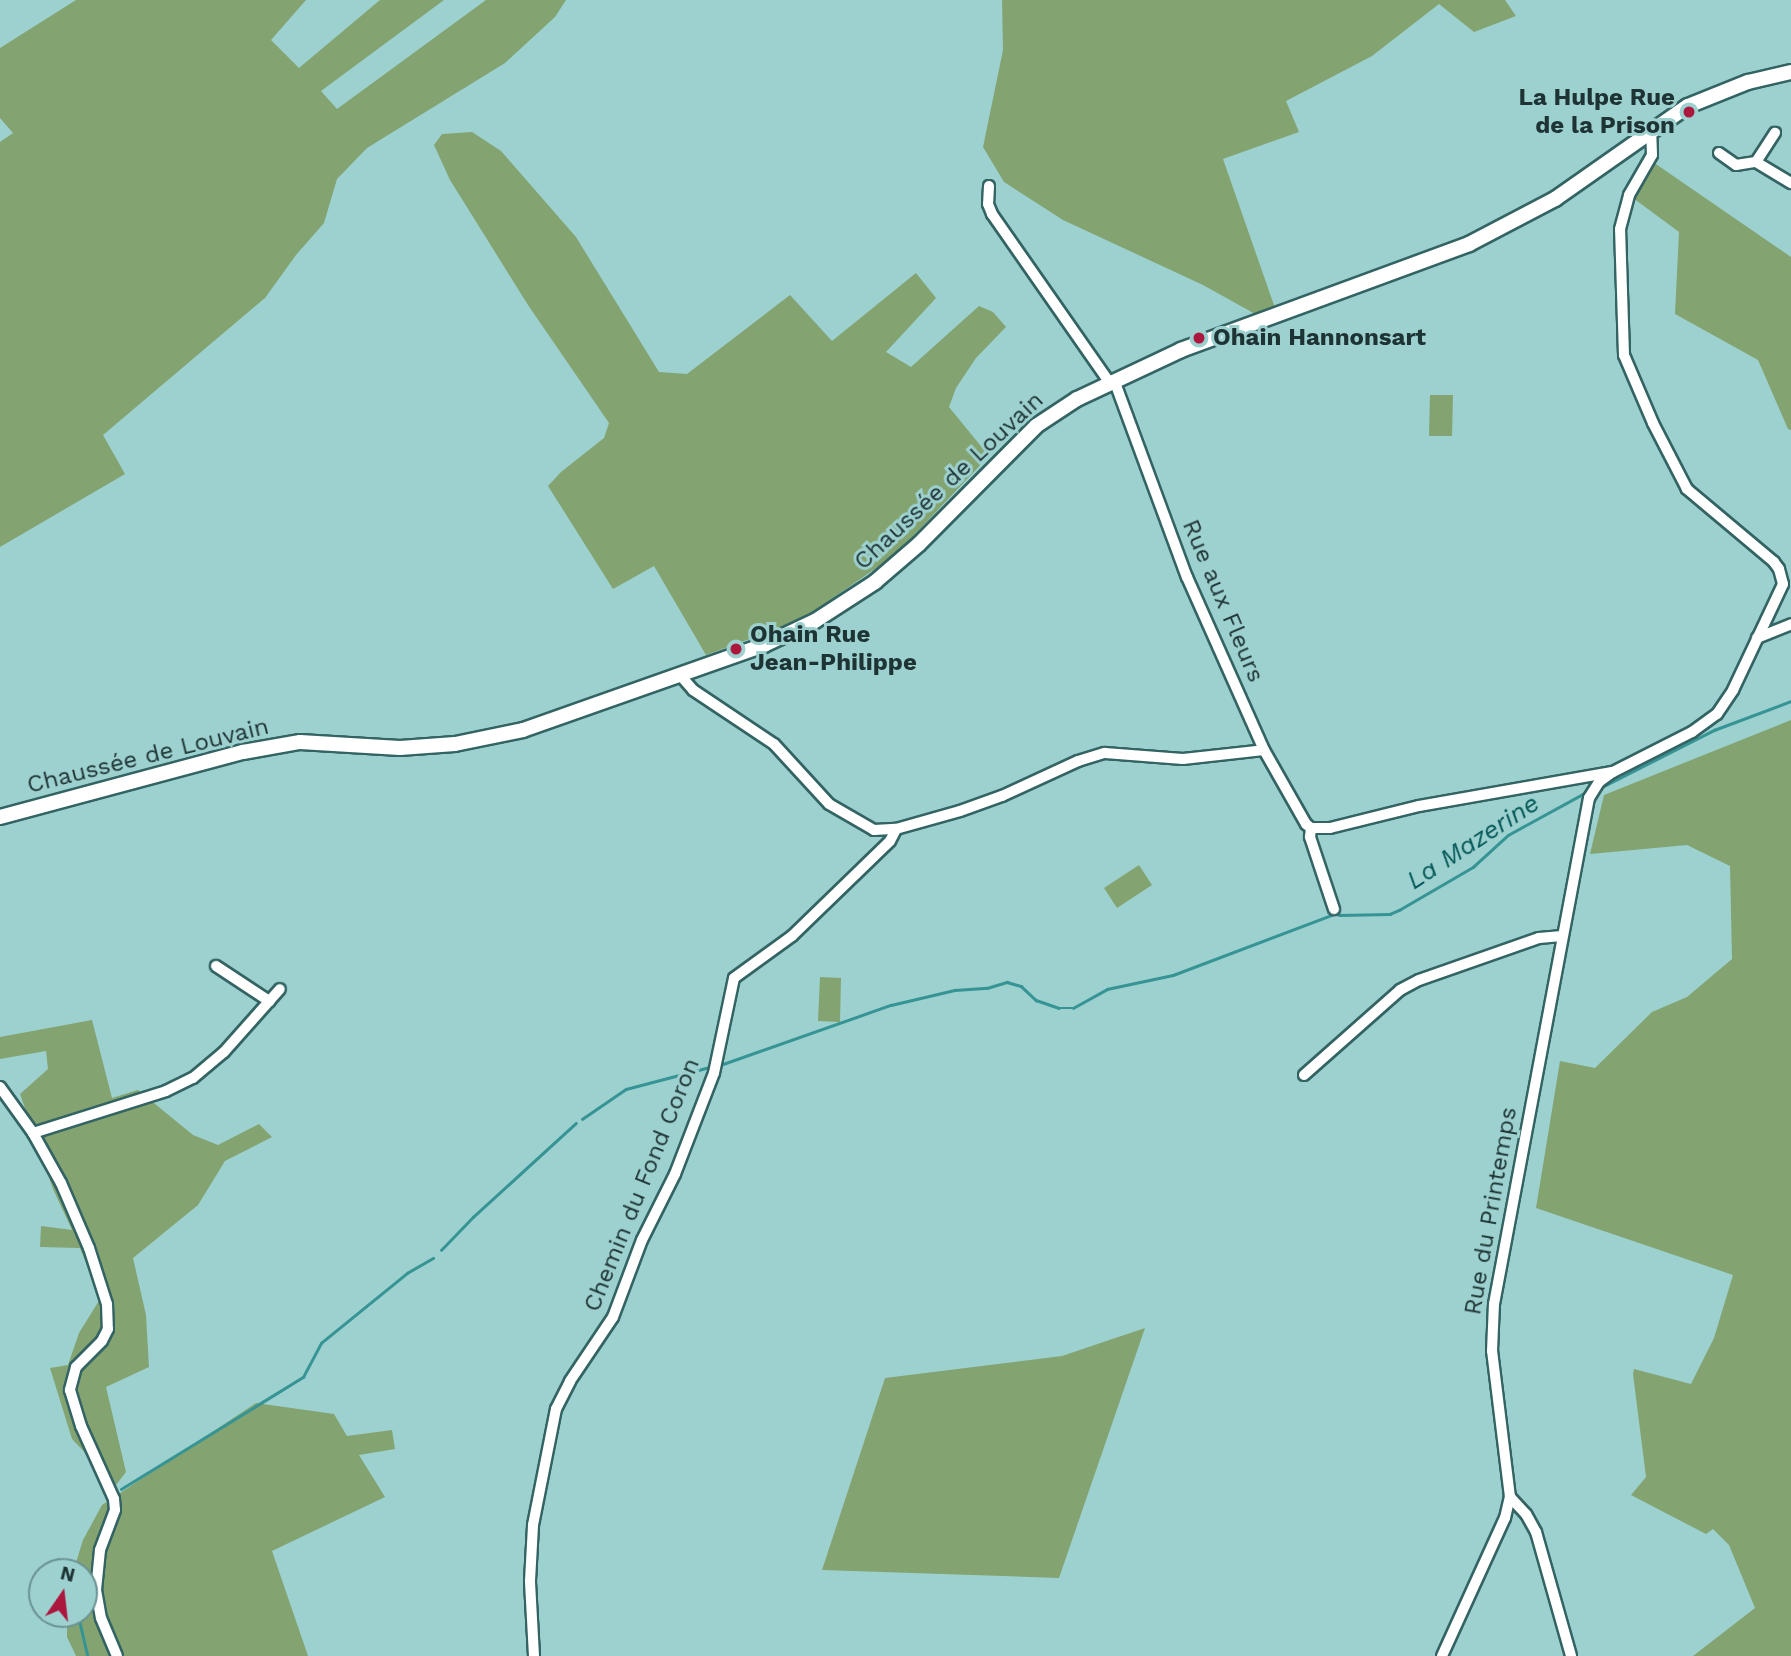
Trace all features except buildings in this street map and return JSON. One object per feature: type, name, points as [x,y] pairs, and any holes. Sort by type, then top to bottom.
[{"type":"main road","name":"Chaussée de Louvain","points":[[0,817],[243,751],[300,742],[400,748],[455,744],[523,730],[764,645],[815,621],[850,600],[919,544],[1036,426],[1111,381],[1181,350],[1469,244],[1509,226],[1555,199],[1651,129],[1688,106],[1718,93],[1791,72]]},
{"type":"street","points":[[1311,828],[1330,828],[1419,807],[1613,772],[1692,732],[1717,714],[1733,690],[1783,584],[1779,569],[1687,489],[1653,423],[1623,349],[1620,229],[1629,195],[1652,155],[1651,129]]},
{"type":"street","points":[[1756,162],[1775,133]]},
{"type":"street","points":[[1719,153],[1736,164],[1756,162],[1791,183]]},
{"type":"street","name":"Rue aux Fleurs","points":[[989,186],[988,204],[992,214],[1111,381],[1187,577],[1264,750],[1302,819],[1311,828],[1310,837],[1334,909]]},
{"type":"street","points":[[1757,638],[1791,624]]},
{"type":"street","points":[[680,675],[693,690],[774,744],[829,804],[874,830],[896,829],[986,802],[1098,754],[1121,752],[1183,760],[1264,750]]},
{"type":"street","name":"Rue du Printemps","points":[[1442,1656],[1505,1518],[1510,1497],[1492,1351],[1494,1304],[1589,798],[1599,782],[1613,772]]},
{"type":"street","name":"Chemin du Fond Coron","points":[[534,1656],[531,1546],[537,1494],[556,1409],[562,1394],[613,1317],[642,1240],[675,1174],[714,1073],[734,978],[792,936],[890,841],[896,829]]},
{"type":"street","points":[[1304,1075],[1400,990],[1419,980],[1539,938],[1562,936]]},
{"type":"street","points":[[216,966],[269,1001]]},
{"type":"street","points":[[33,1133],[166,1091],[193,1078],[224,1052],[280,989]]},
{"type":"street","points":[[0,1087],[33,1133],[68,1196],[107,1304],[107,1329],[102,1341],[76,1367],[69,1390],[81,1426],[114,1499],[115,1510],[100,1550],[96,1590],[101,1618],[117,1656]]},
{"type":"street","points":[[1510,1497],[1526,1514],[1536,1532],[1571,1656]]},
{"type":"green space","points":[[76,0],[306,0],[271,40],[299,68],[380,0],[444,0],[321,91],[337,109],[486,0],[566,0],[555,17],[505,63],[367,148],[337,179],[324,223],[296,255],[265,298],[103,435],[125,474],[0,547],[0,142],[13,133],[0,118],[0,48]]},
{"type":"green space","points":[[1002,0],[1505,0],[1516,16],[1474,32],[1439,4],[1372,56],[1286,101],[1299,132],[1223,159],[1275,308],[1257,315],[1203,285],[1063,220],[1004,182],[983,147],[1003,50]]},
{"type":"green space","points":[[472,132],[501,151],[576,237],[659,372],[687,374],[790,295],[832,341],[916,273],[936,298],[886,352],[911,367],[979,306],[993,312],[1006,327],[976,358],[956,388],[949,407],[989,456],[895,555],[801,620],[706,655],[654,566],[613,589],[548,486],[561,472],[604,438],[609,423],[528,305],[450,180],[434,145],[442,134]]},
{"type":"green space","points":[[1650,160],[1791,257],[1791,430],[1788,429],[1758,360],[1675,314],[1679,232],[1629,195]]},
{"type":"green space","points":[[1430,395],[1453,395],[1452,436],[1429,436]]},
{"type":"green space","points":[[1791,720],[1791,1656],[1693,1656],[1755,1608],[1729,1545],[1713,1529],[1706,1534],[1631,1495],[1646,1477],[1633,1374],[1634,1369],[1691,1384],[1714,1338],[1733,1275],[1536,1208],[1560,1061],[1595,1068],[1652,1012],[1687,997],[1732,959],[1730,866],[1687,845],[1590,854],[1604,795]]},
{"type":"green space","points":[[1139,865],[1152,885],[1117,908],[1104,888]]},
{"type":"green space","points":[[820,977],[841,978],[840,1022],[818,1021]]},
{"type":"green space","points":[[92,1020],[112,1098],[138,1090],[193,1135],[218,1145],[259,1124],[272,1137],[225,1161],[198,1205],[133,1258],[146,1315],[149,1367],[106,1387],[126,1472],[116,1485],[72,1439],[50,1368],[68,1365],[79,1333],[100,1299],[80,1248],[40,1247],[41,1226],[72,1230],[53,1189],[20,1094],[48,1069],[46,1051],[0,1059],[0,1037]]},
{"type":"green space","points":[[1145,1328],[1059,1578],[822,1570],[885,1378],[1062,1356]]},
{"type":"green space","points":[[256,1403],[334,1414],[347,1436],[392,1430],[395,1449],[359,1455],[385,1497],[272,1551],[308,1656],[76,1656],[67,1637],[67,1628],[98,1628],[98,1558],[77,1558],[83,1540],[102,1505]]},
{"type":"waterway","name":"La Mazerine","points":[[1602,787],[1714,730],[1791,701]]},
{"type":"waterway","name":"La Mazerine","points":[[1339,915],[1390,914],[1399,910],[1473,867],[1508,835],[1583,794]]},
{"type":"waterway","points":[[723,1064],[891,1005],[955,990],[987,988],[1007,982],[1021,986],[1036,1000],[1059,1008],[1073,1008],[1107,989],[1173,975],[1332,915]]},
{"type":"waterway","points":[[582,1119],[626,1089],[710,1067]]},
{"type":"waterway","points":[[441,1250],[473,1217],[576,1123]]},
{"type":"waterway","points":[[121,1489],[303,1377],[321,1343],[407,1273],[433,1258]]},
{"type":"waterway","points":[[98,1542],[107,1514]]},
{"type":"waterway","points":[[81,1628],[88,1656]]},
{"type":"place","name":"La Hulpe Rue de la Prison","points":[[1689,112]]},
{"type":"place","name":"Ohain Hannonsart","points":[[1199,338]]},
{"type":"place","name":"Ohain Rue Jean-Philippe","points":[[736,649]]}]
